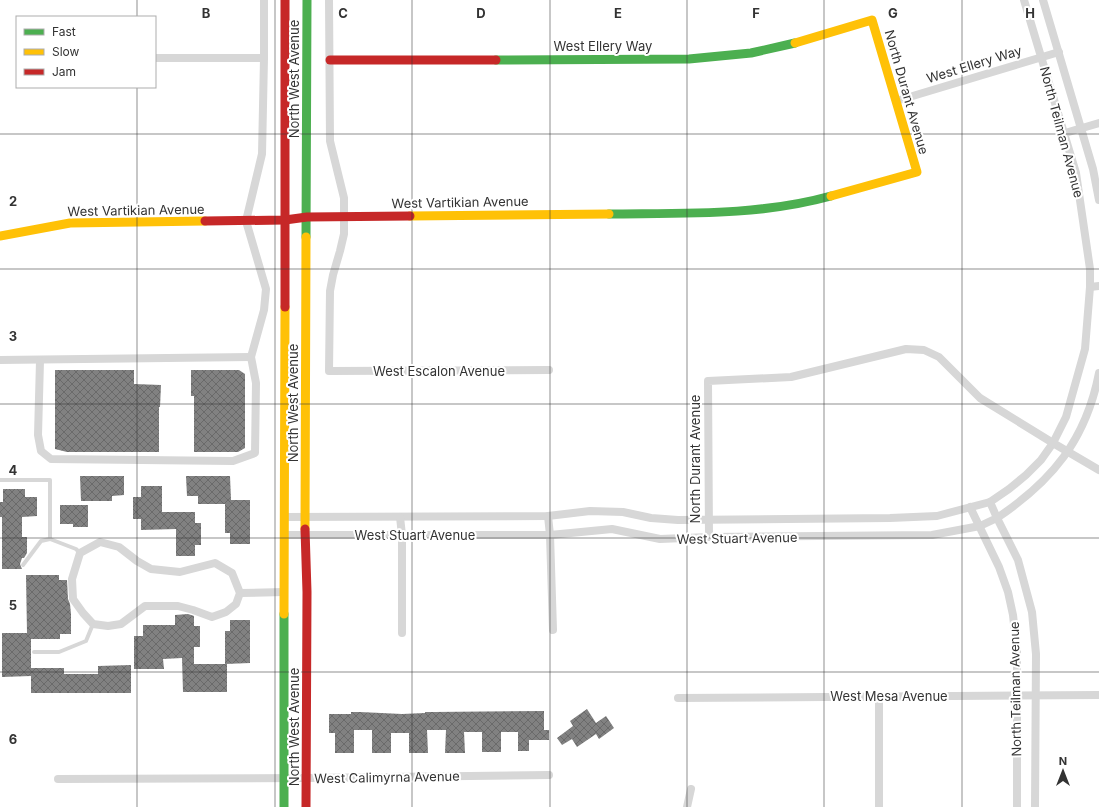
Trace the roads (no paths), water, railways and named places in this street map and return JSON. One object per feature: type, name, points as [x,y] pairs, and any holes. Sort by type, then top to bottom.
[{"type":"street","points":[[40,361],[38,435],[41,451],[51,459],[233,461],[254,453],[256,383],[251,356],[264,310],[266,289],[246,221],[262,154],[264,0]]},
{"type":"street","name":"North West Avenue","points":[[284,807],[285,0]]},
{"type":"street","name":"North West Avenue","points":[[306,807],[307,592],[305,517],[307,0]]},
{"type":"street","points":[[329,0],[330,141],[344,198],[344,217]]},
{"type":"street","name":"North Teilman Avenue","points":[[1024,0],[1065,133],[1077,179],[1090,269],[1085,349],[1066,417],[1053,443],[1041,460],[1026,476],[990,502],[1018,560],[1032,612],[1036,654],[1035,807]]},
{"type":"street","name":"North Teilman Avenue","points":[[1043,0],[1093,168],[1099,200]]},
{"type":"street","name":"West Ellery Way","points":[[330,60],[695,58],[729,56],[772,49],[872,20]]},
{"type":"street","name":"North Durant Avenue","points":[[872,20],[917,172]]},
{"type":"street","name":"West Ellery Way","points":[[896,101],[1059,52]]},
{"type":"street","points":[[156,58],[264,58]]},
{"type":"street","points":[[1065,133],[1099,123]]},
{"type":"street","name":"West Vartikian Avenue","points":[[0,236],[70,223],[246,221],[285,220],[307,217],[721,213],[813,201],[917,172]]},
{"type":"street","name":"West Escalon Avenue","points":[[344,217],[344,234],[332,275],[330,291],[329,371],[549,370]]},
{"type":"street","points":[[1090,269],[1099,268]]},
{"type":"street","points":[[1090,287],[1099,286]]},
{"type":"street","name":"North Durant Avenue","points":[[709,537],[708,381],[791,377],[906,349],[924,350],[939,357],[980,398],[1053,443]]},
{"type":"street","points":[[0,360],[40,361],[251,356]]},
{"type":"street","points":[[997,518],[1018,504],[1038,487],[1068,452],[1086,417],[1099,373]]},
{"type":"street","points":[[1053,443],[1099,470]]},
{"type":"street","name":"West Stuart Avenue","points":[[284,517],[548,516],[590,511],[623,512],[651,518],[678,520],[890,518],[937,516],[990,502]]},
{"type":"street","name":"North Teilman Avenue","points":[[970,507],[999,567],[1008,592],[1013,615],[1017,652],[1017,807]]},
{"type":"street","points":[[548,516],[553,630]]},
{"type":"street","points":[[400,517],[402,535],[402,632]]},
{"type":"street","name":"West Stuart Avenue","points":[[284,536],[550,535],[612,529],[660,539],[709,537],[932,535],[980,526],[997,518]]},
{"type":"street","points":[[100,542],[119,547],[151,570],[180,572],[215,563],[232,573],[240,593],[236,604],[226,612],[212,617],[178,606],[145,606],[121,624],[108,626],[93,624],[83,614],[73,599],[72,579],[80,553],[100,542]]},
{"type":"street","points":[[240,593],[284,592]]},
{"type":"street","name":"West Mesa Avenue","points":[[678,698],[1099,695]]},
{"type":"street","points":[[879,696],[879,807]]},
{"type":"street","name":"West Calimyrna Avenue","points":[[58,779],[549,775]]},
{"type":"street","points":[[686,807],[690,789]]},
{"type":"lane","points":[[0,480],[50,480],[50,539]]},
{"type":"lane","points":[[23,565],[41,541],[50,539],[76,549],[80,553]]},
{"type":"lane","points":[[34,652],[59,652],[86,640],[93,624]]}]
